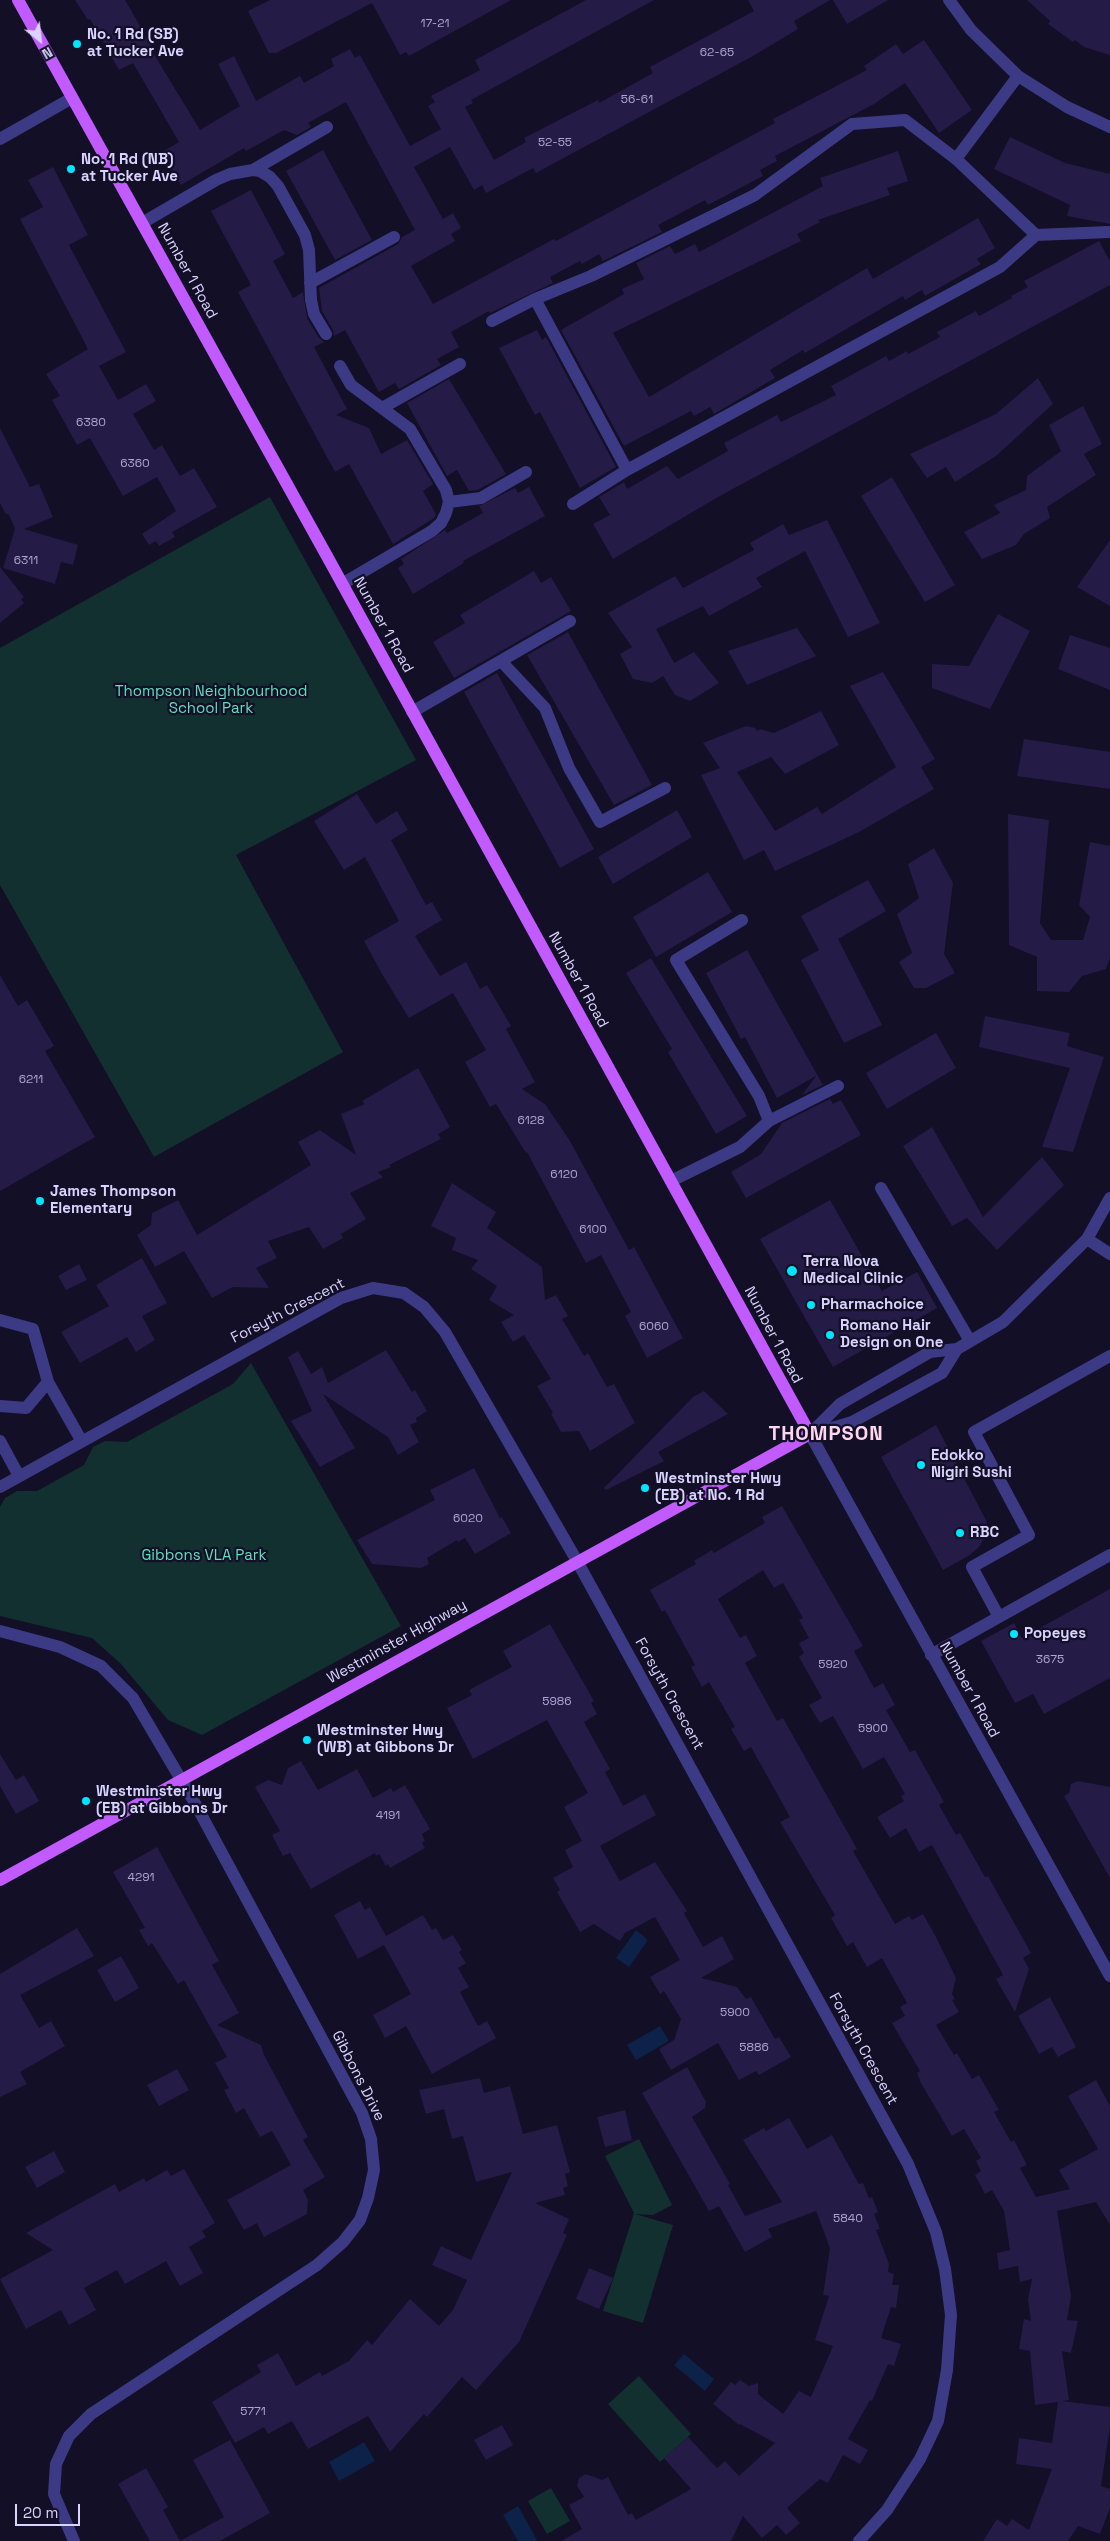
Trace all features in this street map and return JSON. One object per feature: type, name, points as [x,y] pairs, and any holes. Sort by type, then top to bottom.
[{"type":"main road","name":"Number 1 Road","points":[[18,0],[810,1434]]},
{"type":"main road","name":"Westminster Highway","points":[[0,1880],[810,1434]]},
{"type":"street","points":[[949,0],[971,30],[1018,76],[1067,106],[1110,127]]},
{"type":"street","points":[[956,159],[1018,76]]},
{"type":"street","points":[[0,139],[72,98]]},
{"type":"street","points":[[492,321],[535,299],[591,276],[755,195],[852,124],[905,120],[956,159],[1036,235]]},
{"type":"street","points":[[253,170],[327,127]]},
{"type":"street","points":[[142,223],[216,180],[230,174],[253,170],[260,171],[270,177],[278,186],[305,235],[309,250],[310,283],[314,314],[326,334]]},
{"type":"street","points":[[573,504],[627,470],[1000,267],[1036,235],[1109,232]]},
{"type":"street","points":[[310,283],[394,237]]},
{"type":"street","points":[[535,299],[627,470]]},
{"type":"street","points":[[382,408],[460,364]]},
{"type":"street","points":[[340,366],[351,386],[410,429],[446,490],[449,502],[444,518],[432,532],[342,584]]},
{"type":"street","points":[[449,502],[481,498],[526,472]]},
{"type":"street","points":[[412,712],[570,621]]},
{"type":"street","points":[[501,661],[545,708],[569,768],[600,822],[665,788]]},
{"type":"street","points":[[742,920],[676,960],[759,1096],[769,1120]]},
{"type":"street","points":[[671,1181],[740,1147],[769,1120],[838,1086]]},
{"type":"street","points":[[881,1188],[970,1341]]},
{"type":"street","name":"Westminster Highway","points":[[810,1434],[840,1404],[930,1352],[957,1349],[1003,1322],[1087,1239],[1110,1198]]},
{"type":"street","points":[[1087,1239],[1110,1254]]},
{"type":"street","name":"Forsyth Crescent","points":[[0,1487],[341,1298],[374,1288],[404,1293],[424,1306],[445,1332],[577,1561],[908,2164],[936,2232],[945,2269],[951,2315],[948,2370],[938,2421],[920,2460],[887,2510],[860,2541]]},
{"type":"street","points":[[0,1320],[33,1329],[48,1382],[82,1440]]},
{"type":"street","name":"Westminster Highway","points":[[810,1434],[852,1422],[942,1373],[957,1349]]},
{"type":"street","points":[[999,1617],[972,1567],[1029,1535],[974,1432],[1110,1356]]},
{"type":"street","points":[[0,1406],[26,1408],[48,1382]]},
{"type":"street","name":"Number 1 Road","points":[[810,1434],[1110,1976]]},
{"type":"street","points":[[0,1441],[19,1476]]},
{"type":"street","points":[[931,1655],[1110,1555]]},
{"type":"street","name":"Gibbons Drive","points":[[0,1631],[60,1647],[101,1666],[133,1698],[180,1780],[362,2113],[371,2139],[374,2170],[368,2198],[360,2220],[343,2242],[324,2260],[90,2414],[69,2436],[56,2464],[54,2494],[74,2541]]},
{"type":"green space","name":"Thompson Neighbourhood School Park","points":[[270,497],[416,760],[236,855],[343,1052],[154,1157],[0,885],[0,648]]},
{"type":"green space","name":"Gibbons VLA Park","points":[[251,1363],[401,1626],[202,1735],[168,1720],[121,1664],[92,1638],[0,1616],[0,1507],[5,1498],[17,1491],[37,1491],[84,1465],[93,1447],[105,1441],[127,1442],[233,1384]]},
{"type":"green space","points":[[639,2139],[672,2205],[653,2215],[635,2214],[673,2225],[643,2323],[603,2311],[634,2213],[605,2156]]},
{"type":"green space","points":[[639,2376],[691,2434],[660,2462],[608,2404]]},
{"type":"green space","points":[[551,2488],[570,2521],[547,2534],[528,2501]]},
{"type":"water","points":[[636,1930],[648,1940],[629,1967],[616,1958]]},
{"type":"water","points":[[660,2026],[669,2041],[636,2060],[627,2045]]},
{"type":"water","points":[[684,2354],[714,2379],[705,2391],[674,2365]]},
{"type":"water","points":[[364,2442],[375,2461],[339,2481],[329,2462]]},
{"type":"water","points":[[518,2506],[537,2540],[518,2541],[503,2515]]},
{"type":"building","points":[[75,0],[125,0],[154,50],[152,51],[200,130],[240,106],[218,64],[234,56],[256,101],[300,76],[304,83],[334,66],[331,59],[350,49],[355,58],[360,55],[410,146],[441,129],[428,106],[435,102],[431,96],[480,70],[475,60],[586,0],[654,0],[471,100],[473,103],[465,107],[494,160],[526,142],[524,138],[598,100],[599,103],[653,73],[650,67],[754,11],[748,0],[830,0],[794,21],[798,29],[753,56],[536,173],[533,168],[486,193],[482,185],[474,190],[450,147],[414,167],[443,219],[453,213],[461,228],[451,234],[455,241],[411,266],[433,304],[554,239],[556,241],[775,123],[773,119],[867,70],[864,66],[896,44],[903,54],[924,40],[972,110],[939,133],[905,83],[874,104],[775,156],[777,161],[760,170],[763,176],[708,205],[705,200],[658,225],[662,232],[603,261],[599,254],[582,264],[580,261],[550,277],[553,283],[490,313],[489,311],[451,332],[459,347],[437,359],[441,365],[399,389],[395,383],[379,392],[345,330],[334,336],[333,330],[322,311],[319,288],[398,244],[402,237],[415,230],[346,102],[308,123],[311,127],[297,135],[284,130],[246,151],[244,148],[181,185],[162,152],[179,142],[133,63],[119,70],[90,19],[88,20]]},
{"type":"building","points":[[270,0],[511,0],[409,56],[406,52],[400,55],[372,3],[276,53],[269,53],[248,11]]},
{"type":"building","points":[[833,0],[888,0],[847,24]]},
{"type":"building","points":[[1027,0],[1110,0],[1110,55],[1084,47],[1075,40],[1073,42],[1048,24],[1050,21]]},
{"type":"building","points":[[1010,137],[1065,163],[1110,174],[1110,224],[1067,216],[1070,205],[994,169]]},
{"type":"building","points":[[323,150],[372,240],[335,260],[286,171]]},
{"type":"building","points":[[898,151],[908,181],[887,188],[890,195],[818,220],[820,222],[797,234],[801,241],[613,333],[649,397],[867,268],[873,279],[978,218],[995,248],[977,259],[981,264],[925,296],[922,290],[905,300],[903,296],[805,353],[803,350],[770,370],[775,378],[714,414],[710,407],[694,416],[691,411],[624,446],[561,330],[624,294],[622,289],[644,279],[636,263],[670,246],[675,254],[695,244],[699,252],[823,186],[820,178]]},
{"type":"building","points":[[53,167],[88,235],[69,245],[126,352],[99,366],[118,400],[146,384],[156,401],[133,414],[154,450],[162,445],[180,476],[194,468],[217,507],[172,532],[175,537],[159,546],[156,541],[149,545],[142,534],[176,511],[157,477],[123,496],[90,438],[77,445],[52,400],[60,396],[46,374],[88,349],[20,219],[43,207],[28,180]]},
{"type":"building","points":[[251,190],[285,254],[273,261],[293,298],[303,292],[307,318],[319,338],[324,342],[314,347],[347,409],[336,415],[369,428],[381,454],[407,440],[433,484],[423,491],[436,514],[434,518],[393,544],[349,464],[335,472],[238,292],[251,285],[211,211]]},
{"type":"building","points":[[1099,241],[1110,261],[1110,285],[718,497],[613,559],[593,524],[610,515],[599,497],[624,482],[627,489],[667,466],[678,479],[728,451],[724,443],[777,415],[781,422],[836,395],[831,386],[886,356],[889,361],[907,351],[908,354],[940,337],[937,332],[976,311],[979,316],[1028,287],[1024,281]]},
{"type":"building","points":[[537,330],[542,340],[546,337],[616,467],[580,488],[540,412],[535,415],[499,348]]},
{"type":"building","points":[[1038,378],[1053,404],[996,456],[955,482],[946,467],[927,478],[910,454],[996,414]]},
{"type":"building","points":[[449,379],[506,474],[478,490],[469,491],[457,470],[447,476],[407,403]]},
{"type":"building","points":[[1083,406],[1102,444],[1084,454],[1096,475],[1047,507],[1050,518],[1024,534],[1016,545],[982,559],[964,532],[1000,513],[994,505],[1026,490],[1027,476],[1061,451],[1049,425]]},
{"type":"building","points":[[0,428],[30,487],[39,484],[53,517],[24,529],[78,545],[73,565],[61,562],[55,584],[3,568],[15,529],[9,515],[5,513],[0,503]]},
{"type":"building","points":[[892,477],[955,585],[925,602],[861,496]]},
{"type":"building","points":[[529,487],[545,516],[463,561],[464,563],[413,594],[398,568],[404,564],[401,559],[445,530],[447,533],[483,513],[479,506],[515,488],[518,493]]},
{"type":"building","points":[[827,520],[880,623],[848,637],[805,551],[756,578],[762,587],[709,616],[703,606],[656,629],[674,663],[694,652],[719,683],[690,701],[675,695],[663,676],[652,683],[633,679],[620,654],[632,647],[608,613],[675,576],[683,588],[754,550],[750,543],[783,524],[789,535]]},
{"type":"building","points":[[1110,540],[1110,606],[1077,587]]},
{"type":"building","points":[[0,567],[24,597],[21,599],[24,603],[0,623]]},
{"type":"building","points":[[534,571],[541,583],[551,577],[571,611],[454,678],[433,642],[465,623],[460,615]]},
{"type":"building","points":[[998,614],[1030,631],[990,709],[932,688],[932,664],[969,666]]},
{"type":"building","points":[[797,628],[816,656],[747,685],[728,651]]},
{"type":"building","points":[[568,632],[652,785],[614,805],[527,655]]},
{"type":"building","points":[[1070,635],[1110,648],[1110,690],[1058,669]]},
{"type":"building","points":[[883,672],[935,759],[921,767],[934,789],[859,832],[775,871],[764,850],[744,860],[701,775],[720,768],[703,743],[746,726],[755,728],[758,731],[760,729],[774,733],[821,711],[839,745],[785,774],[771,757],[737,772],[775,831],[817,807],[822,814],[896,767],[850,686]]},
{"type":"building","points":[[497,673],[594,849],[560,868],[464,692]]},
{"type":"building","points":[[1024,739],[1110,752],[1110,789],[1017,776]]},
{"type":"building","points":[[357,794],[376,824],[397,811],[408,830],[391,840],[426,905],[432,902],[442,920],[415,936],[440,976],[466,962],[480,989],[487,985],[511,1026],[506,1029],[535,1082],[522,1089],[545,1104],[570,1141],[629,1250],[634,1247],[683,1338],[647,1358],[625,1316],[631,1312],[601,1255],[586,1263],[527,1152],[496,1104],[490,1107],[465,1062],[486,1050],[453,993],[409,1018],[382,974],[364,941],[399,921],[365,857],[344,870],[314,821]]},
{"type":"building","points":[[677,810],[692,837],[613,884],[598,857]]},
{"type":"building","points":[[1008,814],[1049,820],[1040,923],[1051,940],[1083,940],[1090,917],[1079,905],[1090,842],[1110,846],[1110,957],[1106,969],[1082,976],[1069,992],[1037,991],[1037,957],[1009,945]]},
{"type":"building","points":[[934,848],[953,883],[944,954],[955,973],[926,988],[914,988],[899,962],[912,953],[897,914],[919,898],[908,864]]},
{"type":"building","points":[[708,872],[732,912],[656,957],[633,917]]},
{"type":"building","points":[[868,880],[886,911],[838,939],[882,1025],[844,1043],[801,960],[819,950],[801,916]]},
{"type":"building","points":[[747,950],[823,1085],[802,1095],[816,1076],[777,1098],[745,1037],[741,1039],[706,973]]},
{"type":"building","points":[[651,958],[747,1116],[716,1134],[668,1052],[672,1049],[626,973]]},
{"type":"building","points":[[0,975],[18,1006],[27,1000],[54,1046],[45,1051],[95,1137],[0,1191]]},
{"type":"building","points":[[985,1016],[1070,1033],[1067,1046],[1104,1057],[1073,1152],[1042,1147],[1070,1068],[979,1047]]},
{"type":"building","points":[[936,1033],[956,1068],[887,1109],[866,1073]]},
{"type":"building","points":[[418,1068],[450,1127],[438,1134],[441,1139],[389,1165],[391,1167],[378,1172],[383,1177],[350,1193],[366,1219],[341,1234],[343,1238],[323,1249],[309,1227],[268,1241],[277,1258],[256,1268],[269,1288],[233,1287],[212,1298],[184,1251],[155,1267],[137,1235],[151,1225],[152,1213],[178,1200],[197,1235],[311,1165],[298,1142],[320,1130],[356,1155],[341,1114],[365,1104],[362,1101]]},
{"type":"building","points":[[830,1099],[833,1104],[841,1100],[861,1135],[746,1198],[731,1172],[761,1154],[782,1123]]},
{"type":"building","points":[[932,1127],[983,1217],[1042,1157],[1064,1185],[997,1250],[967,1218],[952,1226],[903,1146]]},
{"type":"building","points":[[452,1183],[496,1212],[487,1228],[542,1267],[545,1300],[556,1295],[568,1316],[562,1319],[584,1356],[588,1353],[607,1387],[614,1384],[635,1423],[590,1451],[579,1431],[561,1432],[551,1414],[553,1413],[537,1386],[551,1379],[524,1335],[513,1342],[501,1322],[514,1315],[489,1300],[497,1286],[471,1269],[478,1260],[452,1250],[456,1238],[431,1226]]},
{"type":"building","points":[[830,1200],[882,1291],[917,1272],[937,1308],[833,1367],[760,1239]]},
{"type":"building","points":[[142,1258],[167,1303],[142,1316],[155,1340],[136,1352],[127,1337],[80,1363],[61,1332],[109,1306],[96,1285]]},
{"type":"building","points":[[79,1264],[87,1280],[66,1290],[58,1276]]},
{"type":"building","points":[[386,1350],[412,1392],[415,1390],[427,1411],[416,1418],[417,1422],[410,1425],[419,1442],[398,1455],[388,1437],[323,1394],[355,1448],[320,1467],[291,1421],[312,1411],[288,1357],[298,1351],[311,1374],[322,1367],[328,1383]]},
{"type":"building","points":[[704,1391],[728,1414],[658,1452],[664,1461],[606,1490],[604,1488],[693,1397]]},
{"type":"building","points":[[936,1425],[987,1522],[986,1535],[979,1547],[970,1555],[943,1570],[881,1457]]},
{"type":"building","points":[[474,1468],[500,1518],[502,1517],[511,1533],[475,1554],[465,1538],[458,1542],[457,1540],[427,1558],[429,1564],[421,1568],[372,1564],[357,1540],[435,1500],[430,1490]]},
{"type":"building","points":[[782,1506],[863,1646],[854,1651],[874,1688],[883,1683],[895,1705],[886,1710],[910,1752],[915,1750],[944,1802],[939,1805],[956,1835],[960,1833],[985,1877],[988,1876],[1031,1953],[1023,1958],[1029,1969],[1015,2012],[996,1979],[1003,1975],[932,1845],[919,1852],[906,1828],[890,1838],[877,1817],[904,1801],[901,1796],[905,1794],[884,1757],[863,1769],[833,1716],[820,1723],[809,1705],[822,1698],[799,1657],[804,1653],[799,1643],[809,1638],[799,1620],[803,1618],[783,1583],[774,1588],[763,1570],[718,1599],[740,1638],[746,1635],[757,1656],[745,1663],[777,1721],[783,1718],[857,1849],[853,1851],[895,1924],[909,1916],[912,1920],[923,1914],[936,1937],[956,1978],[952,1994],[955,1999],[952,2000],[959,2012],[936,2025],[954,2055],[957,2053],[972,2079],[979,2075],[999,2110],[994,2112],[1011,2142],[1014,2140],[1027,2165],[1020,2168],[1036,2197],[1070,2189],[1059,2170],[1098,2149],[1068,2096],[1096,2080],[1110,2106],[1110,2225],[1096,2202],[1057,2211],[1071,2296],[1067,2320],[1078,2321],[1071,2353],[1062,2351],[1069,2400],[1062,2401],[1110,2407],[1110,2426],[1101,2486],[1110,2489],[1110,2508],[1100,2534],[1078,2526],[1068,2541],[983,2541],[997,2519],[1007,2526],[1012,2519],[1029,2530],[1052,2469],[1016,2464],[1019,2438],[1052,2443],[1058,2402],[1035,2405],[1030,2351],[1019,2349],[1024,2319],[1031,2321],[1028,2299],[1032,2279],[1020,2282],[1018,2266],[999,2270],[997,2253],[1010,2250],[1004,2211],[992,2190],[985,2194],[975,2175],[981,2171],[976,2161],[981,2158],[964,2129],[952,2136],[921,2083],[917,2073],[920,2071],[892,2023],[905,2016],[900,2007],[907,2003],[882,1958],[867,1967],[853,1942],[847,1946],[831,1918],[835,1915],[780,1822],[790,1817],[751,1747],[744,1751],[731,1729],[735,1727],[709,1682],[702,1687],[691,1667],[695,1665],[665,1610],[662,1612],[650,1590],[696,1564],[694,1561],[712,1550],[714,1553],[765,1523],[762,1517]]},
{"type":"building","points":[[1110,1589],[1110,1678],[1044,1714],[1033,1694],[1015,1703],[981,1641],[1014,1623],[1022,1638]]},
{"type":"building","points":[[550,1624],[594,1701],[591,1703],[597,1714],[584,1722],[610,1769],[605,1772],[623,1806],[645,1794],[656,1815],[600,1846],[620,1881],[655,1862],[687,1911],[684,1913],[703,1947],[722,1936],[734,1959],[701,1978],[737,1987],[746,1999],[751,1997],[775,2039],[779,2037],[791,2057],[759,2075],[756,2071],[739,2080],[718,2043],[671,2070],[659,2049],[674,2040],[681,2019],[664,1991],[660,1994],[650,1977],[680,1960],[655,1917],[625,1933],[620,1941],[594,1924],[580,1932],[557,1892],[560,1890],[553,1878],[573,1867],[565,1850],[582,1841],[564,1807],[588,1793],[547,1720],[473,1759],[447,1708],[472,1695],[469,1690],[512,1667],[503,1651]]},
{"type":"building","points":[[0,1754],[16,1780],[24,1775],[39,1801],[16,1814],[0,1786]]},
{"type":"building","points":[[301,1761],[318,1790],[357,1769],[373,1798],[391,1788],[393,1792],[405,1785],[430,1829],[422,1834],[425,1841],[422,1843],[425,1848],[390,1868],[388,1864],[386,1866],[379,1854],[376,1856],[375,1853],[311,1889],[290,1853],[283,1856],[272,1835],[280,1831],[255,1787],[268,1780],[282,1785],[288,1768]]},
{"type":"building","points":[[1078,1781],[1110,1787],[1110,1878],[1064,1796],[1069,1793],[1071,1784]]},
{"type":"building","points":[[157,1847],[219,1961],[212,1965],[239,2013],[217,2025],[261,2045],[264,2055],[308,2137],[303,2140],[325,2177],[303,2190],[308,2200],[307,2214],[264,2237],[257,2223],[244,2230],[227,2200],[291,2165],[272,2131],[260,2137],[244,2108],[236,2113],[224,2090],[229,2088],[215,2063],[227,2057],[184,1980],[178,1984],[152,1943],[148,1946],[139,1930],[145,1928],[113,1872]]},
{"type":"building","points":[[360,1901],[365,1910],[370,1907],[386,1936],[423,1915],[432,1930],[436,1928],[443,1940],[453,1935],[462,1950],[459,1952],[466,1963],[458,1968],[469,1987],[460,1992],[478,2026],[487,2021],[496,2038],[432,2074],[406,2026],[385,2038],[373,2015],[411,1994],[384,1945],[358,1959],[334,1915]]},
{"type":"building","points":[[77,1928],[94,1956],[20,1995],[39,2028],[51,2021],[65,2046],[20,2072],[27,2084],[0,2097],[0,1974]]},
{"type":"building","points":[[121,1956],[139,1988],[115,2002],[97,1970]]},
{"type":"building","points":[[1050,1997],[1076,2047],[1058,2057],[1052,2047],[1039,2054],[1018,2016]]},
{"type":"building","points":[[687,2067],[706,2102],[705,2108],[692,2117],[730,2184],[728,2185],[745,2216],[782,2202],[743,2140],[764,2128],[766,2131],[789,2118],[807,2149],[832,2135],[859,2184],[863,2183],[869,2198],[872,2197],[878,2212],[874,2214],[880,2229],[876,2230],[889,2264],[888,2272],[894,2274],[892,2285],[899,2285],[896,2308],[891,2307],[881,2338],[901,2344],[894,2366],[888,2364],[872,2401],[870,2400],[848,2439],[868,2450],[860,2464],[843,2455],[828,2483],[820,2479],[787,2508],[800,2523],[786,2535],[777,2525],[762,2538],[743,2516],[731,2541],[561,2541],[582,2529],[569,2505],[584,2497],[577,2486],[579,2478],[586,2474],[602,2480],[608,2477],[628,2515],[632,2513],[636,2520],[691,2489],[664,2458],[688,2437],[717,2468],[725,2461],[739,2476],[775,2443],[739,2425],[713,2404],[731,2382],[735,2385],[740,2380],[749,2386],[758,2383],[758,2394],[783,2414],[799,2391],[811,2397],[833,2346],[815,2340],[829,2296],[823,2295],[830,2248],[816,2211],[768,2229],[772,2237],[745,2252],[719,2206],[709,2211],[642,2093]]},
{"type":"building","points":[[177,2069],[189,2090],[159,2106],[147,2085]]},
{"type":"building","points":[[480,2078],[484,2093],[510,2086],[523,2134],[557,2125],[570,2172],[565,2174],[568,2186],[563,2188],[565,2195],[535,2203],[569,2219],[563,2233],[567,2235],[519,2342],[476,2390],[462,2377],[427,2417],[424,2414],[390,2452],[368,2416],[308,2449],[292,2421],[268,2434],[264,2427],[235,2443],[212,2402],[261,2372],[257,2365],[278,2353],[296,2386],[320,2372],[322,2376],[349,2361],[367,2340],[372,2345],[410,2299],[439,2326],[453,2310],[467,2280],[432,2265],[441,2246],[471,2260],[512,2172],[476,2182],[463,2136],[452,2139],[444,2109],[426,2114],[419,2090]]},
{"type":"building","points":[[625,2110],[632,2140],[605,2147],[597,2117]]},
{"type":"building","points":[[54,2151],[65,2172],[37,2188],[25,2167]]},
{"type":"building","points":[[184,2169],[215,2223],[202,2231],[206,2237],[189,2247],[203,2273],[180,2286],[166,2261],[125,2284],[117,2270],[84,2288],[96,2310],[69,2325],[61,2310],[26,2329],[0,2279],[53,2250],[26,2233],[115,2184],[119,2192],[144,2178],[146,2182],[167,2170],[171,2176]]},
{"type":"building","points":[[589,2268],[613,2278],[599,2309],[576,2299]]},
{"type":"building","points":[[502,2425],[513,2445],[486,2460],[474,2440]]},
{"type":"building","points":[[230,2440],[270,2513],[220,2541],[180,2541],[224,2517],[193,2460]]},
{"type":"building","points":[[146,2468],[168,2507],[163,2510],[180,2541],[150,2541],[118,2484]]},
{"type":"place","name":"No. 1 Rd (SB) at Tucker Ave","points":[[77,44]]},
{"type":"place","name":"No. 1 Rd (NB) at Tucker Ave","points":[[71,169]]},
{"type":"place","name":"James Thompson Elementary","points":[[40,1201]]},
{"type":"place","name":"Terra Nova Medical Clinic","points":[[792,1271]]},
{"type":"place","name":"Pharmachoice","points":[[811,1305]]},
{"type":"place","name":"Romano Hair Design on One","points":[[830,1335]]},
{"type":"place","name":"Edokko Nigiri Sushi","points":[[921,1465]]},
{"type":"place","name":"Westminster Hwy (EB) at No. 1 Rd","points":[[645,1488]]},
{"type":"place","name":"RBC","points":[[960,1533]]},
{"type":"place","name":"Popeyes","points":[[1014,1634]]},
{"type":"place","name":"Westminster Hwy (WB) at Gibbons Dr","points":[[307,1740]]},
{"type":"place","name":"Westminster Hwy (EB) at Gibbons Dr","points":[[86,1801]]},
{"type":"district","name":"THOMPSON","points":[[826,1435]]}]
